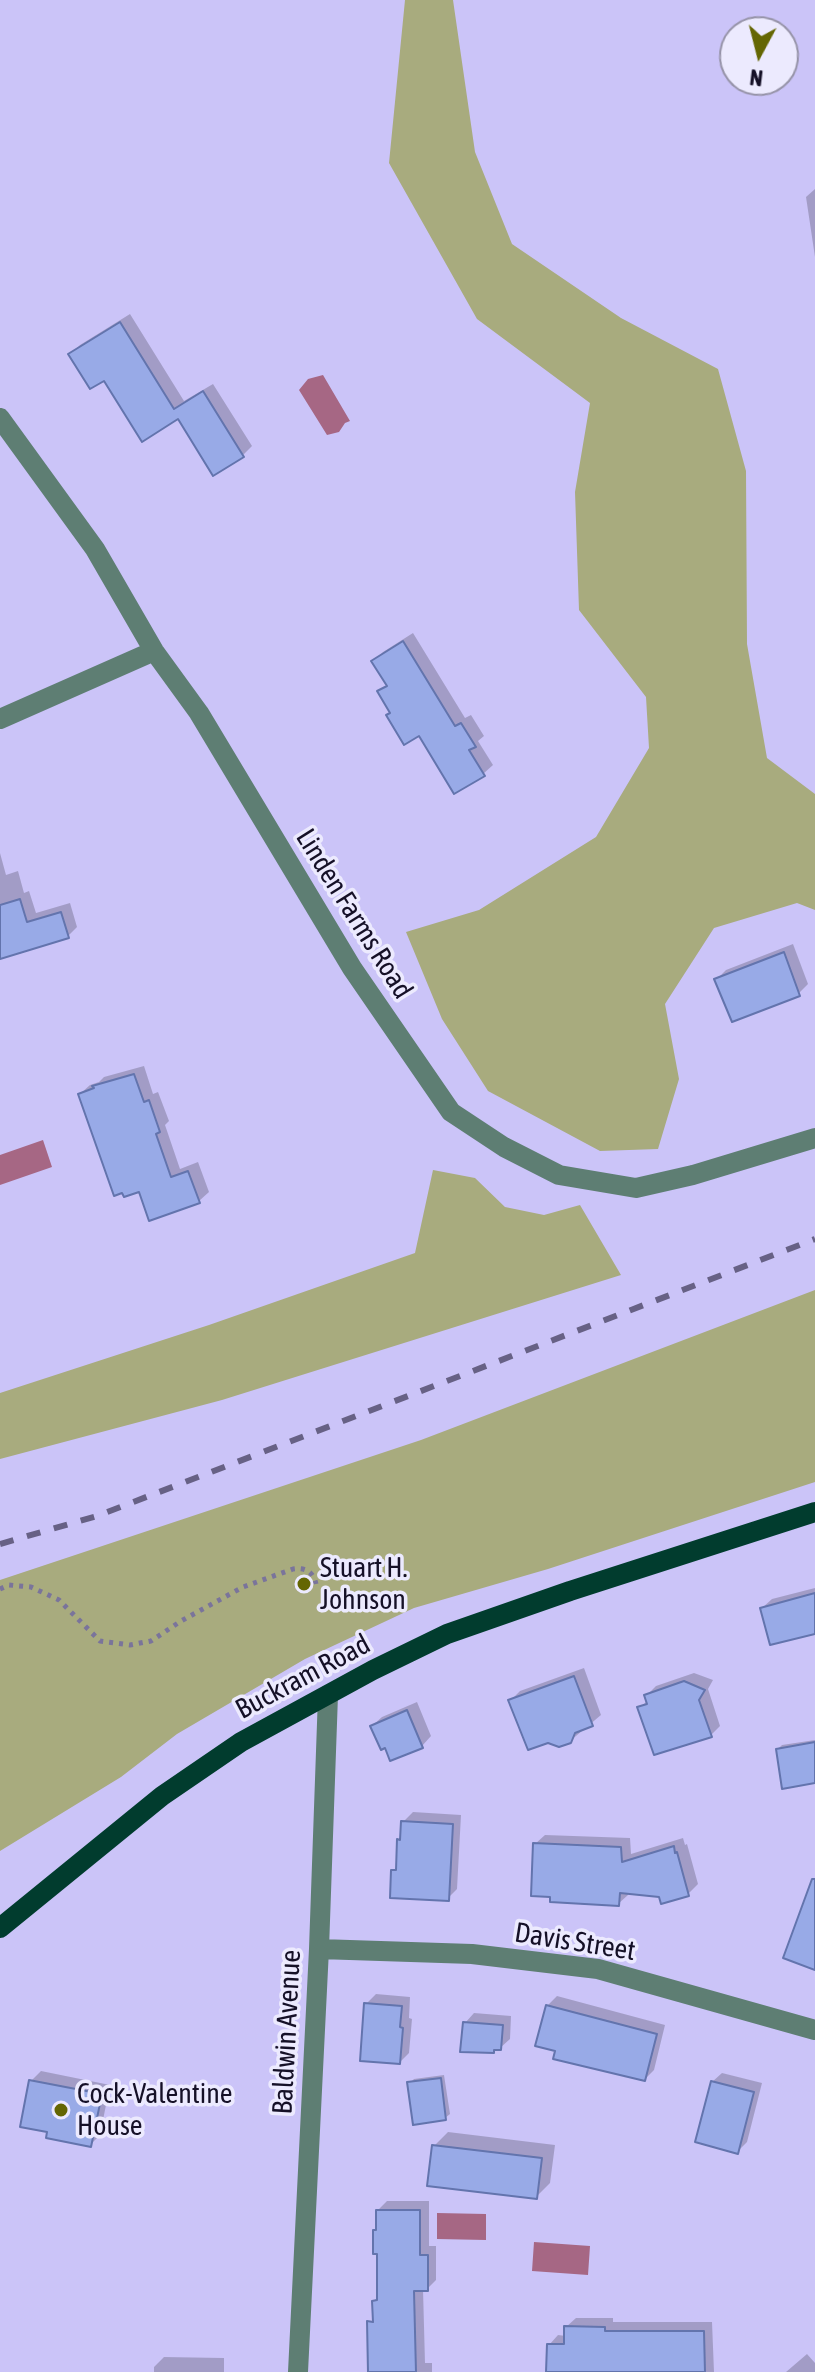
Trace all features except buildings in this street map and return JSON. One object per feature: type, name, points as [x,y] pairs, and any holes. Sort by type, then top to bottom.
[{"type":"main road","name":"Buckram Road","points":[[0,1928],[162,1796],[241,1742],[373,1670],[447,1634],[815,1512]]},
{"type":"street","name":"Linden Farms Road","points":[[0,418],[95,549],[154,651],[199,713],[352,968],[451,1112],[504,1147],[559,1175],[636,1188],[693,1175],[815,1138]]},
{"type":"street","points":[[0,719],[154,651]]},
{"type":"street","name":"Baldwin Avenue","points":[[298,2372],[328,1695]]},
{"type":"street","name":"Davis Street","points":[[319,1949],[472,1954],[598,1969],[815,2030]]},
{"type":"path","points":[[0,1589],[9,1585],[31,1587],[59,1600],[100,1641],[130,1645],[151,1641],[243,1587],[293,1569],[308,1571],[316,1584]]},
{"type":"green space","points":[[405,0],[453,0],[475,152],[512,244],[621,318],[718,369],[746,471],[747,644],[767,758],[815,794],[815,910],[797,903],[714,928],[665,1004],[679,1079],[658,1149],[600,1151],[488,1091],[442,1019],[406,932],[479,910],[596,837],[649,748],[646,697],[579,610],[575,492],[590,403],[477,319],[389,163]]},
{"type":"green space","points":[[433,1170],[475,1178],[505,1207],[544,1215],[580,1205],[621,1275],[222,1400],[0,1459],[0,1393],[415,1253]]},
{"type":"green space","points":[[815,1290],[815,1482],[548,1569],[414,1608],[305,1659],[177,1734],[121,1777],[0,1851],[0,1580],[421,1440]]},
{"type":"shaded area","points":[[323,375],[350,421],[339,432],[327,435],[299,390],[308,379]]},
{"type":"shaded area","points":[[43,1140],[52,1167],[0,1185],[0,1155]]},
{"type":"shaded area","points":[[437,2213],[486,2214],[486,2240],[437,2239]]},
{"type":"shaded area","points":[[534,2242],[590,2246],[588,2275],[532,2271]]},
{"type":"railway","points":[[0,1544],[97,1516],[815,1239]]},
{"type":"place","name":"Stuart H. Johnson","points":[[304,1584]]},
{"type":"place","name":"Cock-Valentine House","points":[[61,2110]]}]
